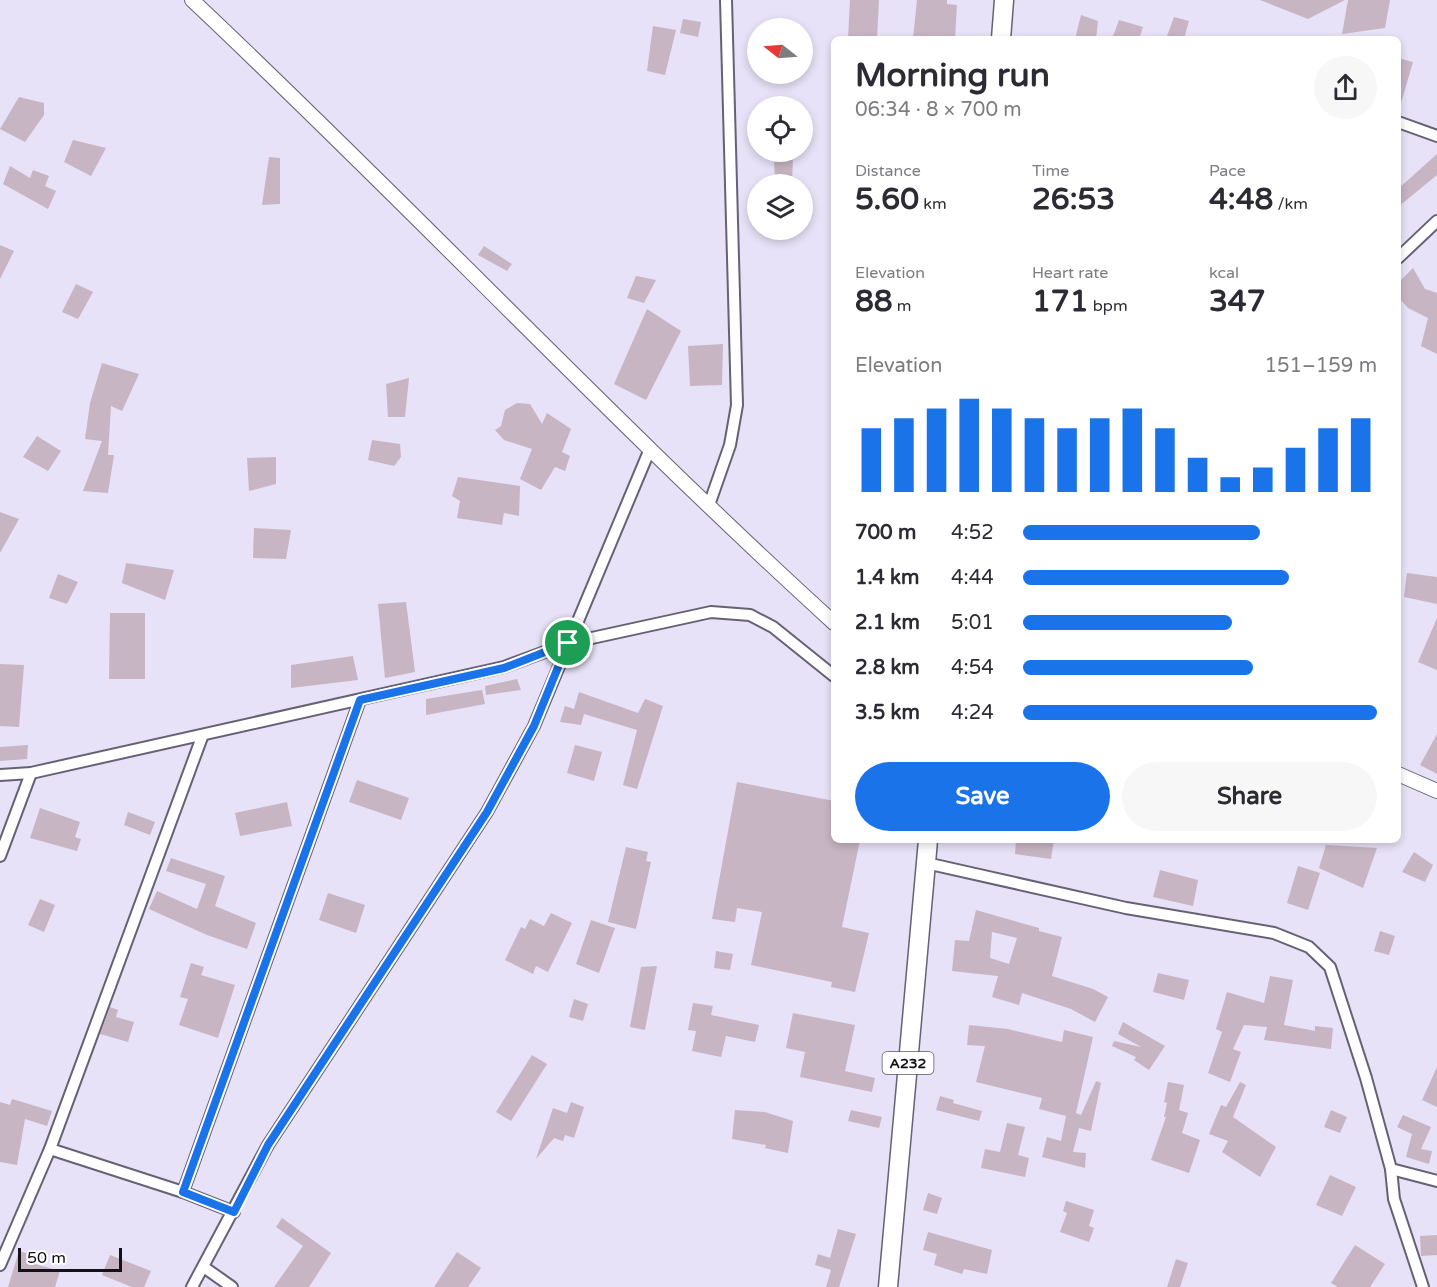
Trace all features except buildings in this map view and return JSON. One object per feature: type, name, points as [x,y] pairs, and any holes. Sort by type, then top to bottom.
[{"type":"main road","points":[[1000,36],[1004,0]]},
{"type":"main road","name":"A232","points":[[888,1287],[928,843]]},
{"type":"street","points":[[192,0],[294,96],[650,449],[831,620]]},
{"type":"street","points":[[709,505],[730,445],[737,405],[726,0]]},
{"type":"street","points":[[1401,123],[1437,136]]},
{"type":"street","points":[[1401,255],[1437,221]]},
{"type":"street","points":[[192,1287],[205,1268],[268,1145],[487,812],[534,726],[650,449]]},
{"type":"street","points":[[0,776],[31,773],[504,668],[568,643],[711,612],[750,615],[773,627],[831,674]]},
{"type":"street","points":[[183,1192],[360,700]]},
{"type":"street","points":[[0,1265],[50,1149],[202,736]]},
{"type":"street","points":[[0,856],[31,773]]},
{"type":"street","points":[[1401,775],[1437,791]]},
{"type":"street","points":[[926,863],[1126,908],[1274,933],[1309,947],[1330,967],[1366,1078],[1391,1168],[1394,1199],[1423,1287]]},
{"type":"street","points":[[50,1149],[183,1192],[234,1212]]},
{"type":"street","points":[[1391,1168],[1437,1181]]},
{"type":"street","points":[[205,1268],[232,1287]]},
{"type":"route","points":[[568,643],[534,726],[487,812],[414,927],[268,1145],[234,1212],[183,1192],[360,700],[504,668],[568,643]]}]
